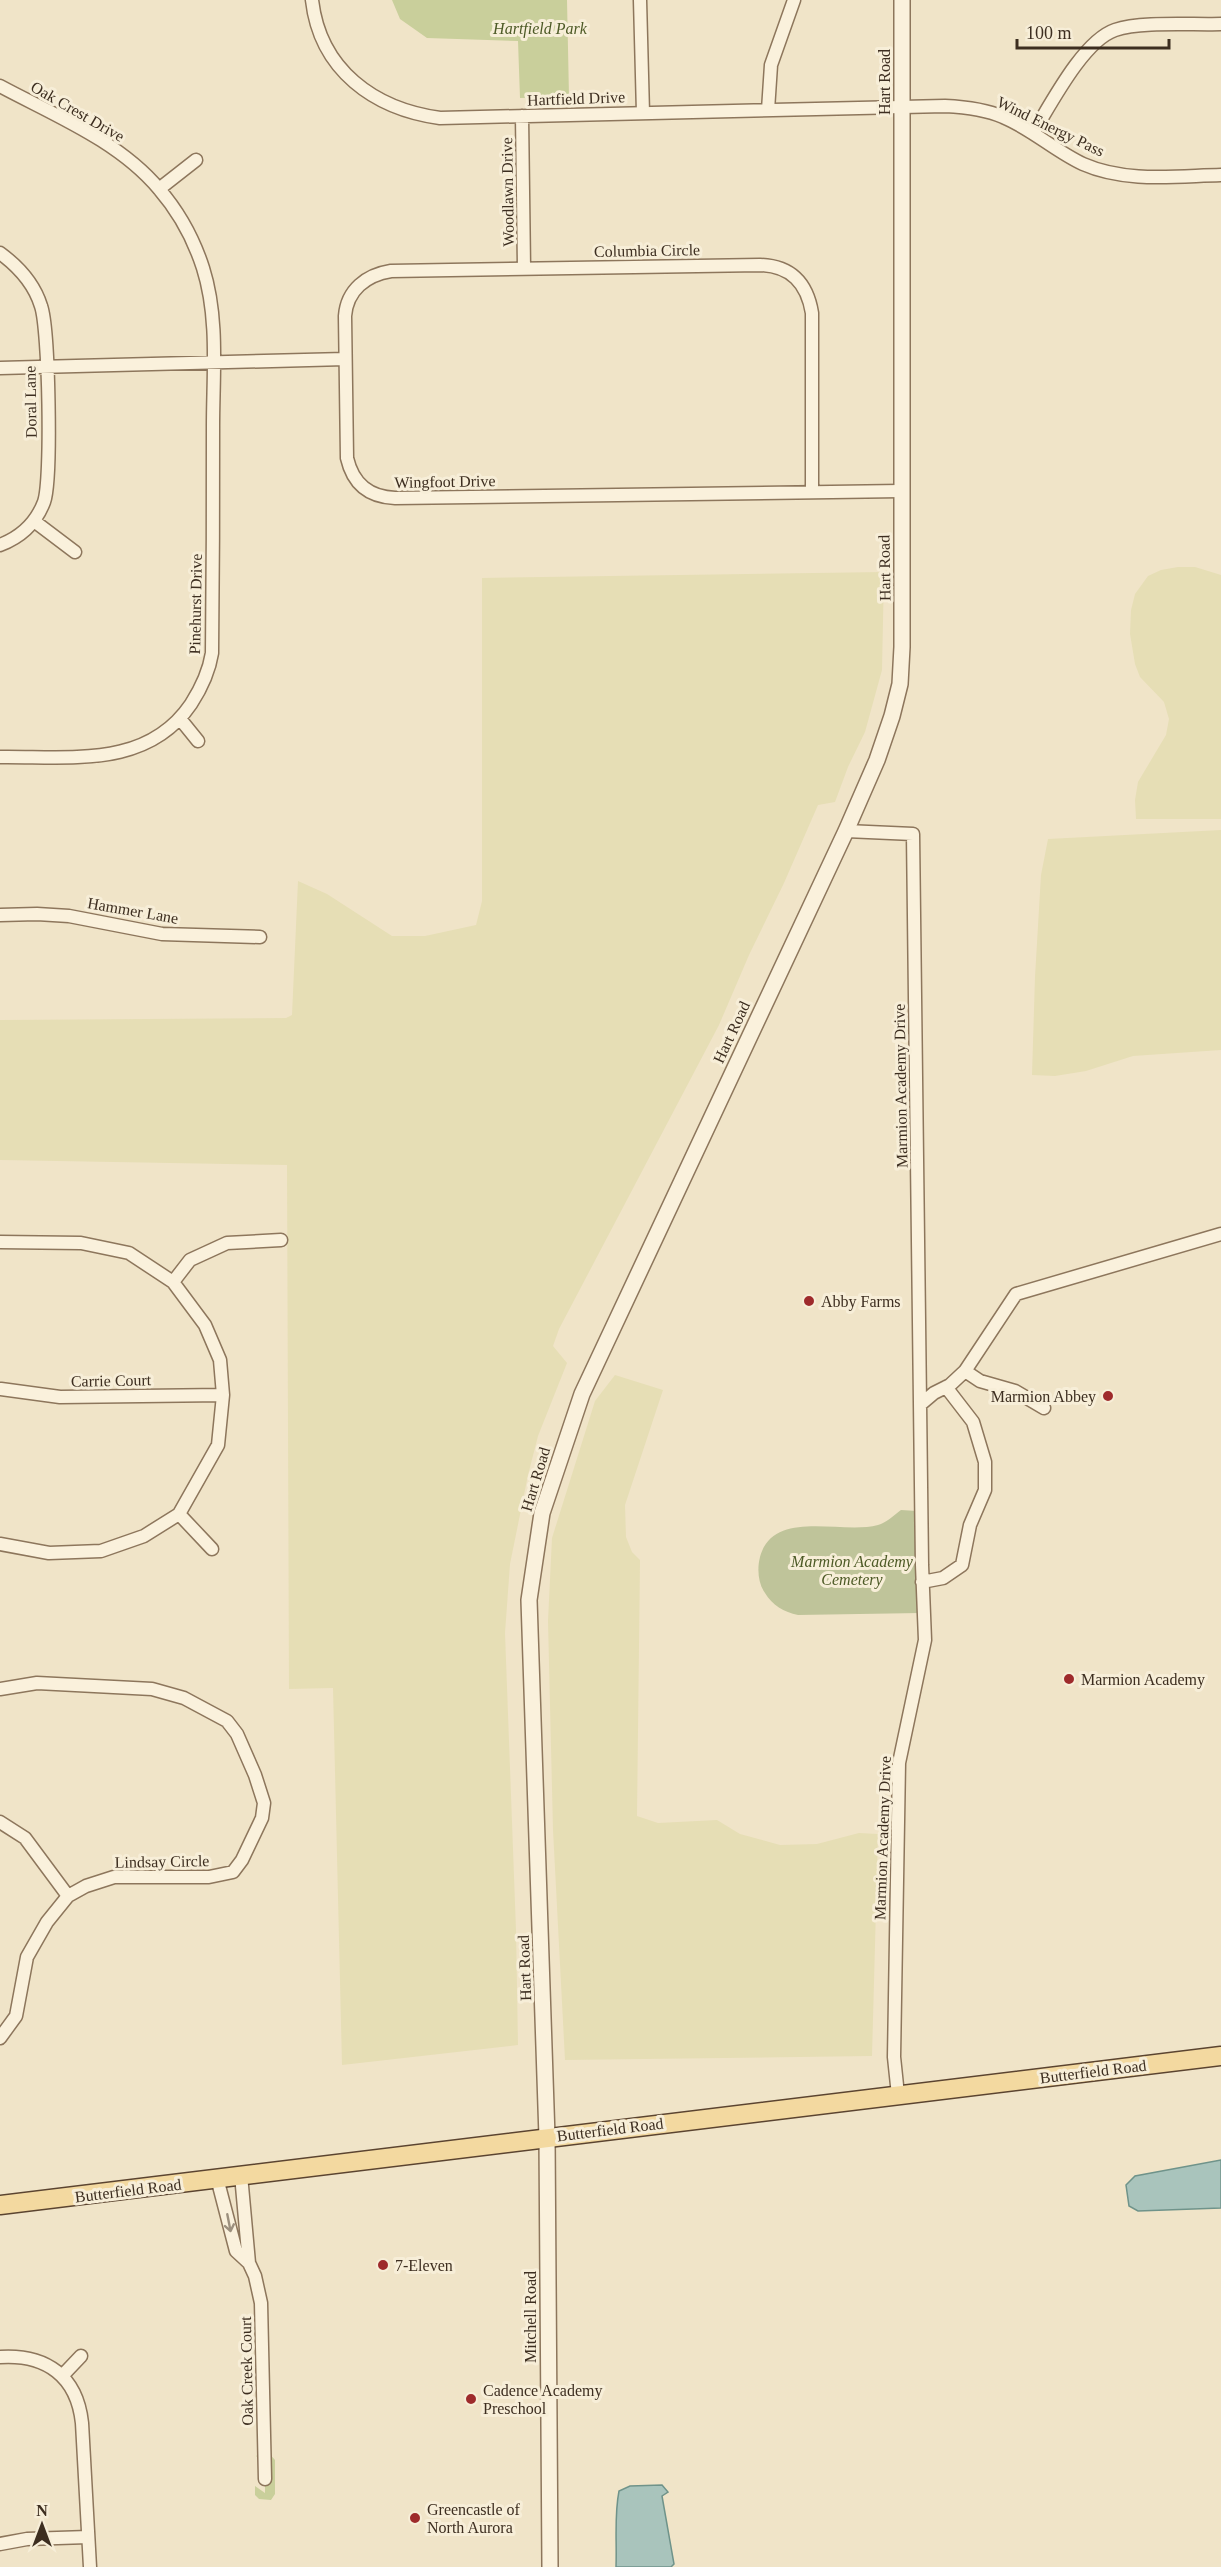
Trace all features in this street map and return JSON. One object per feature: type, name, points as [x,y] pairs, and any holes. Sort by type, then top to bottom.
[{"type":"main road","name":"Butterfield Road","points":[[0,2205],[1221,2056]]},
{"type":"street","name":"Hartfield Drive","points":[[312,0],[314,13],[330,53],[357,85],[376,99],[417,115],[440,118],[902,107]]},
{"type":"street","points":[[640,0],[643,113]]},
{"type":"street","points":[[768,110],[771,65],[794,0]]},
{"type":"street","name":"Hart Road","points":[[545,2068],[529,1600],[542,1513],[582,1394],[846,831],[877,760],[900,684],[903,647],[902,0]]},
{"type":"street","points":[[1033,133],[1088,49],[1106,35],[1115,30],[1136,26],[1221,24]]},
{"type":"street","name":"Oak Crest Drive","points":[[0,86],[101,140],[132,163],[159,189],[189,233],[203,269],[212,308],[213,362]]},
{"type":"street","name":"Wind Energy Pass","points":[[902,107],[974,108],[1002,116],[1085,164],[1119,175],[1155,177],[1221,175]]},
{"type":"street","name":"Woodlawn Drive","points":[[522,116],[524,268]]},
{"type":"street","points":[[159,189],[196,160]]},
{"type":"street","name":"Doral Lane","points":[[0,253],[22,272],[42,308],[46,367],[48,488],[45,500],[34,521],[19,536],[0,545]]},
{"type":"street","name":"Columbia Circle","points":[[345,359],[346,306],[352,292],[370,277],[391,271],[772,266],[795,275],[810,298],[812,313],[812,492]]},
{"type":"street","points":[[0,368],[345,359]]},
{"type":"street","name":"Wingfoot Drive","points":[[345,359],[349,464],[356,480],[376,496],[395,498],[901,491]]},
{"type":"street","name":"Pinehurst Drive","points":[[0,757],[106,755],[128,751],[147,744],[181,720],[201,689],[209,672],[212,653],[213,362]]},
{"type":"street","points":[[34,521],[75,552]]},
{"type":"street","points":[[181,720],[198,741]]},
{"type":"street","name":"Marmion Academy Drive","points":[[846,831],[913,834],[922,1582],[925,1640],[899,1763],[894,2045],[898,2095]]},
{"type":"street","name":"Hammer Lane","points":[[0,915],[69,916],[162,934],[260,937]]},
{"type":"street","points":[[921,1404],[965,1371],[1016,1294],[1221,1234]]},
{"type":"street","points":[[173,1282],[190,1260],[227,1242],[281,1240]]},
{"type":"street","points":[[0,1242],[81,1242],[129,1253],[173,1282],[205,1325],[220,1360],[222,1395],[218,1445],[179,1514],[144,1536],[101,1551],[49,1553],[0,1544]]},
{"type":"street","points":[[965,1371],[980,1381],[1015,1391],[1044,1408]]},
{"type":"street","points":[[922,1582],[943,1578],[962,1564],[970,1526],[985,1490],[985,1462],[973,1422],[946,1387]]},
{"type":"street","name":"Carrie Court","points":[[1,1389],[60,1397],[222,1395]]},
{"type":"street","points":[[179,1514],[212,1549]]},
{"type":"street","name":"Lindsay Circle","points":[[0,1689],[46,1683],[152,1689],[184,1698],[218,1714],[232,1726],[262,1792],[264,1803],[262,1818],[242,1860],[233,1872],[209,1877],[114,1877],[86,1886],[68,1896],[46,1922],[27,1957],[16,2016],[0,2037]]},
{"type":"street","points":[[0,1822],[25,1838],[68,1896]]},
{"type":"street","name":"Mitchell Road","points":[[545,2068],[550,2567]]},
{"type":"street","name":"Oak Creek Court","points":[[241,2175],[249,2263],[255,2276],[261,2303],[265,2479]]},
{"type":"street","name":"Oak Creek Court","points":[[217,2178],[237,2251],[249,2263]]},
{"type":"street","points":[[62,2376],[81,2356]]},
{"type":"street","points":[[0,2357],[30,2358],[51,2367],[73,2389],[81,2410],[90,2567]]},
{"type":"street","points":[[0,2544],[27,2540],[88,2537]]},
{"type":"shaded area","points":[[1195,567],[1221,575],[1221,819],[1136,819],[1135,800],[1138,782],[1166,735],[1169,719],[1164,702],[1140,677],[1135,664],[1130,634],[1131,610],[1135,594],[1148,576],[1161,570]]},
{"type":"shaded area","points":[[884,572],[882,670],[865,732],[848,767],[835,802],[818,805],[719,1025],[559,1329],[553,1346],[567,1363],[538,1436],[528,1475],[510,1564],[505,1633],[518,2045],[342,2065],[333,1688],[289,1689],[287,1165],[0,1160],[0,1020],[286,1018],[292,1015],[298,881],[327,894],[392,936],[425,936],[476,925],[482,901],[482,578]]},
{"type":"shaded area","points":[[1221,830],[1221,1050],[1133,1056],[1086,1071],[1055,1076],[1032,1075],[1041,875],[1048,839]]},
{"type":"shaded area","points":[[615,1375],[663,1390],[625,1505],[626,1537],[632,1552],[640,1560],[637,1816],[658,1823],[717,1820],[740,1834],[780,1845],[817,1844],[859,1833],[878,1834],[872,2056],[565,2060],[553,1830],[548,1621],[552,1538],[595,1401]]},
{"type":"green space","name":"Hartfield Park","points":[[392,0],[567,0],[569,97],[520,98],[518,41],[427,38],[400,19]]},
{"type":"green space","name":"Marmion Academy Cemetery","points":[[901,1510],[917,1511],[920,1613],[798,1615],[783,1610],[768,1597],[763,1589],[759,1576],[760,1557],[767,1542],[779,1533],[810,1526],[878,1525]]},
{"type":"green space","points":[[267,2451],[275,2460],[275,2494],[271,2500],[259,2499],[255,2495],[255,2486],[265,2493],[265,2464],[256,2456]]},
{"type":"water","points":[[1221,2160],[1221,2208],[1138,2211],[1129,2206],[1126,2185],[1135,2176]]},
{"type":"water","points":[[662,2485],[668,2492],[662,2496],[674,2564],[671,2567],[616,2567],[616,2519],[619,2491],[630,2486]]},
{"type":"place","name":"Abby Farms","points":[[809,1301]]},
{"type":"place","name":"Marmion Abbey","points":[[1108,1396]]},
{"type":"place","name":"Marmion Academy","points":[[1069,1679]]},
{"type":"place","name":"7-Eleven","points":[[383,2265]]},
{"type":"place","name":"Cadence Academy Preschool","points":[[471,2399]]},
{"type":"place","name":"Greencastle of North Aurora","points":[[415,2518]]}]
